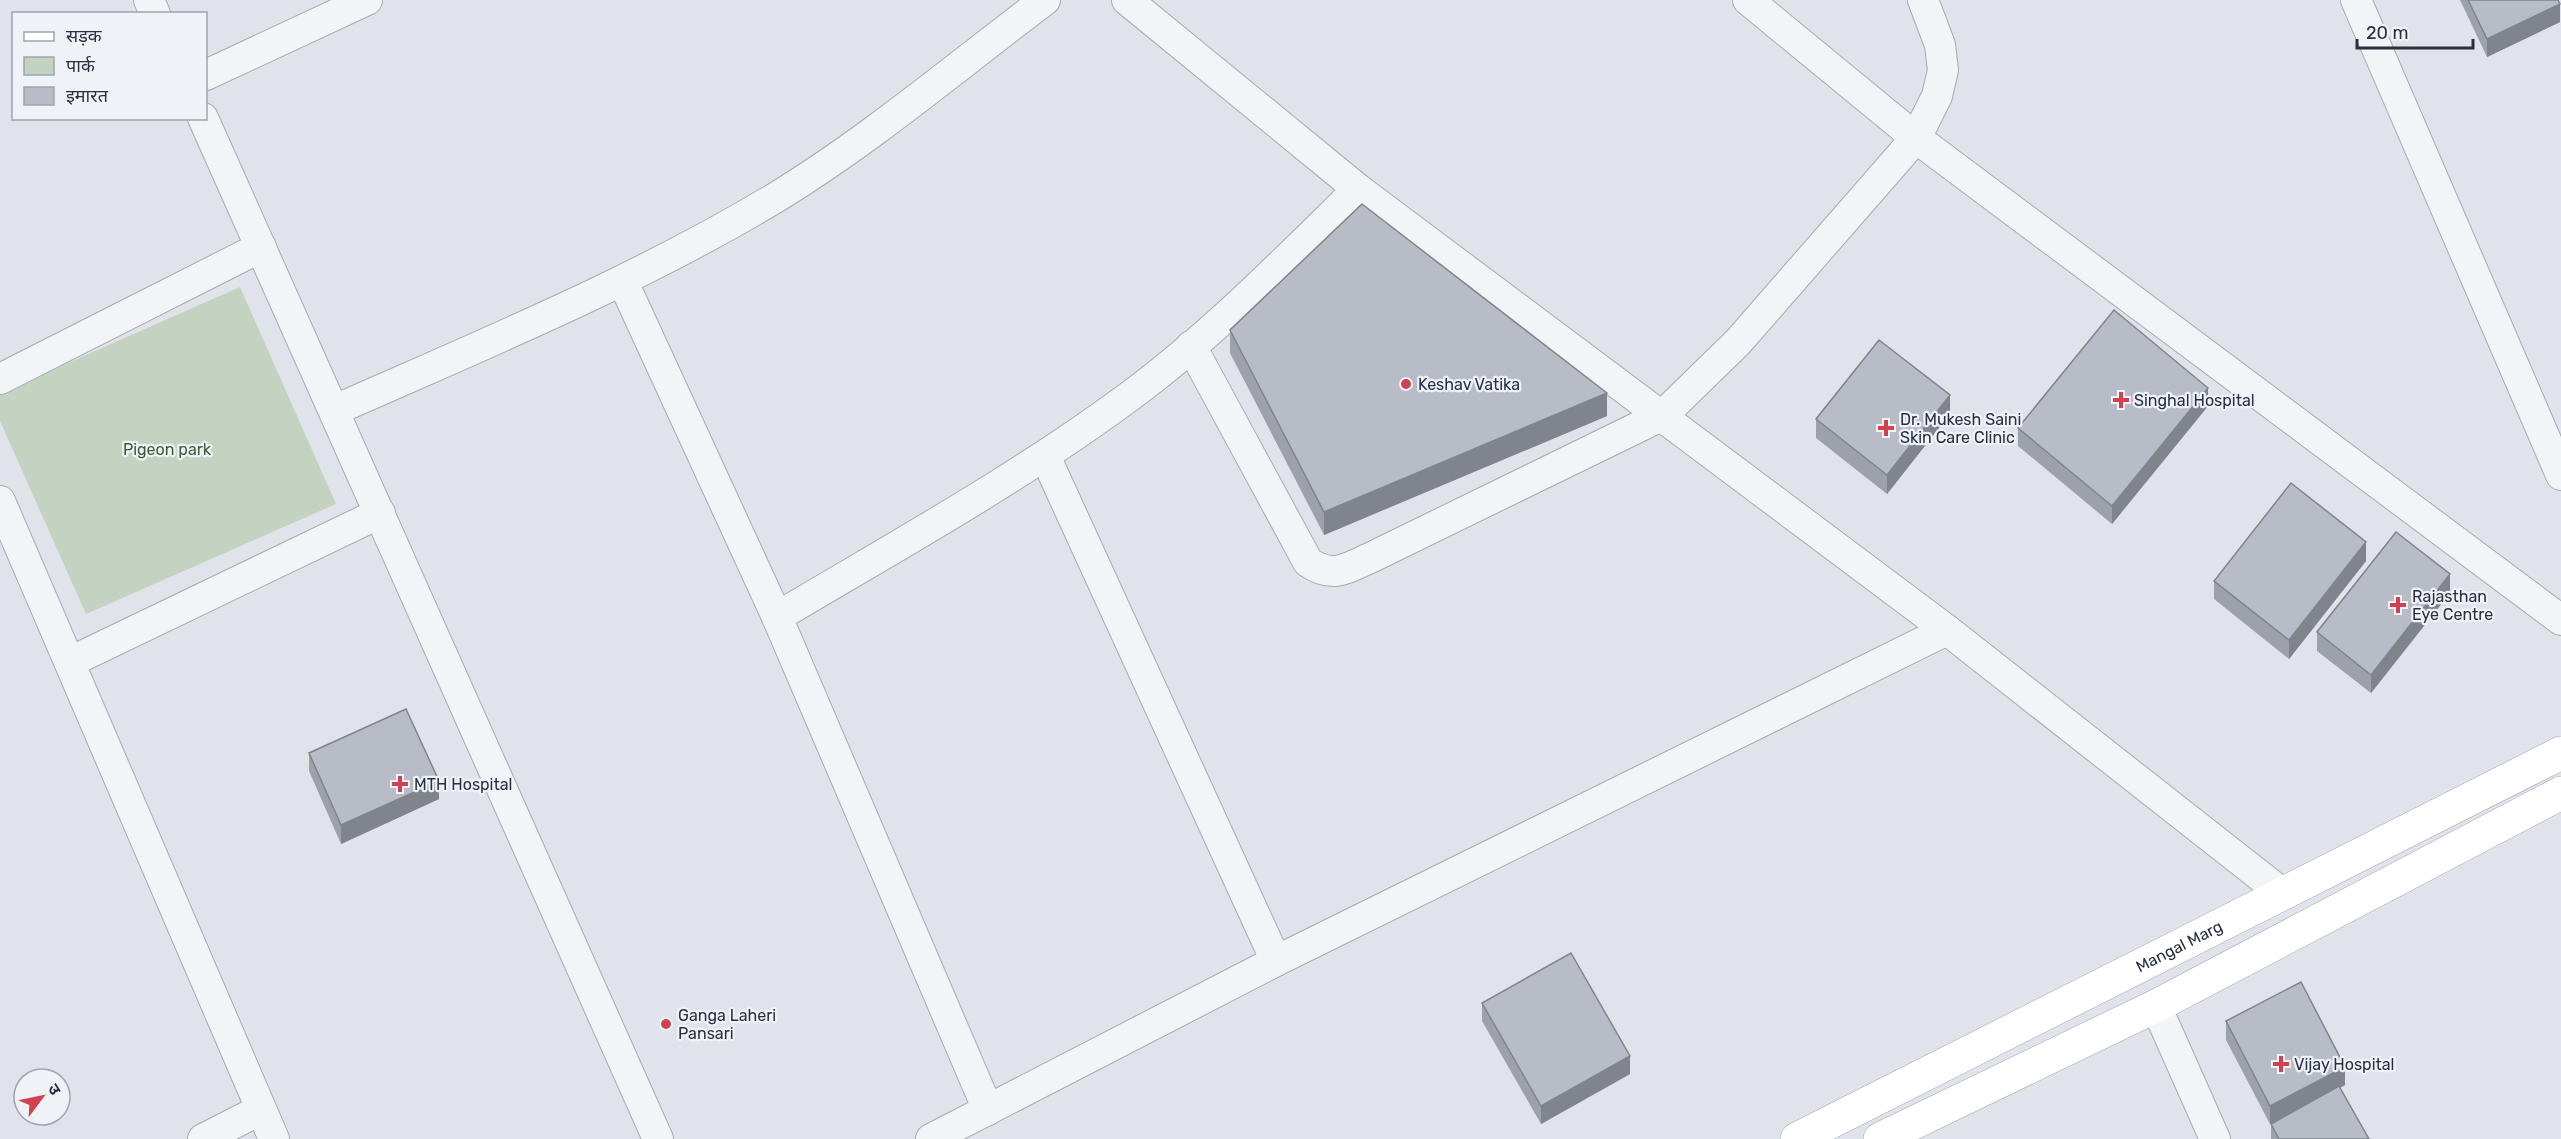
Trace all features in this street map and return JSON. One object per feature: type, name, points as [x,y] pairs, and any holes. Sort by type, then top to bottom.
[{"type":"main road","name":"Mangal Marg","points":[[1797,1139],[2561,753]]},
{"type":"main road","points":[[1880,1139],[2157,1005],[2561,793]]},
{"type":"street","points":[[207,75],[367,0]]},
{"type":"street","points":[[335,410],[623,282],[817,171],[1045,0]]},
{"type":"street","points":[[1127,0],[1358,189],[1947,630],[2283,894]]},
{"type":"street","points":[[1748,0],[1916,138],[2561,620]]},
{"type":"street","points":[[1191,346],[1308,562],[1322,572],[1340,571],[1370,558],[1663,416],[1738,342],[1916,138],[1937,96],[1943,70],[1940,45],[1923,0]]},
{"type":"street","points":[[2356,0],[2561,476]]},
{"type":"street","points":[[204,120],[658,1139]]},
{"type":"street","points":[[777,617],[1046,456],[1131,395],[1260,285],[1358,189]]},
{"type":"street","points":[[0,379],[261,247]]},
{"type":"street","points":[[623,282],[777,617],[988,1110]]},
{"type":"street","points":[[1046,456],[1276,961]]},
{"type":"street","points":[[0,501],[274,1139]]},
{"type":"street","points":[[70,662],[380,513]]},
{"type":"street","points":[[931,1139],[1276,961],[1947,630]]},
{"type":"street","points":[[2157,1005],[2215,1139]]},
{"type":"street","points":[[203,1139],[260,1110]]},
{"type":"green space","name":"Pigeon park","points":[[240,287],[336,504],[86,614],[0,421],[0,393]]},
{"type":"building","points":[[2468,0],[2558,0],[2560,4],[2487,39]]},
{"type":"building","name":"Keshav Vatika","points":[[1362,204],[1607,393],[1324,512],[1230,330]]},
{"type":"building","points":[[2114,310],[2208,388],[2112,506],[2018,428]]},
{"type":"building","points":[[1879,340],[1950,395],[1887,475],[1816,419]]},
{"type":"building","points":[[2291,483],[2366,542],[2289,640],[2214,581]]},
{"type":"building","points":[[2396,532],[2450,574],[2371,675],[2317,632]]},
{"type":"building","points":[[406,709],[439,781],[341,825],[309,753]]},
{"type":"building","points":[[1571,953],[1630,1056],[1541,1106],[1482,1003]]},
{"type":"building","points":[[2301,982],[2345,1067],[2270,1106],[2226,1021]]},
{"type":"building","points":[[2339,1086],[2369,1139],[2279,1139],[2271,1124]]},
{"type":"place","name":"Keshav Vatika","points":[[1406,384]]},
{"type":"place","name":"Singhal Hospital","points":[[2121,400]]},
{"type":"place","name":"Dr. Mukesh Saini Skin Care Clinic","points":[[1886,428]]},
{"type":"place","name":"Rajasthan Eye Centre","points":[[2398,605]]},
{"type":"place","name":"MTH Hospital","points":[[400,784]]},
{"type":"place","name":"Ganga Laheri Pansari","points":[[666,1024]]},
{"type":"place","name":"Vijay Hospital","points":[[2281,1064]]}]
